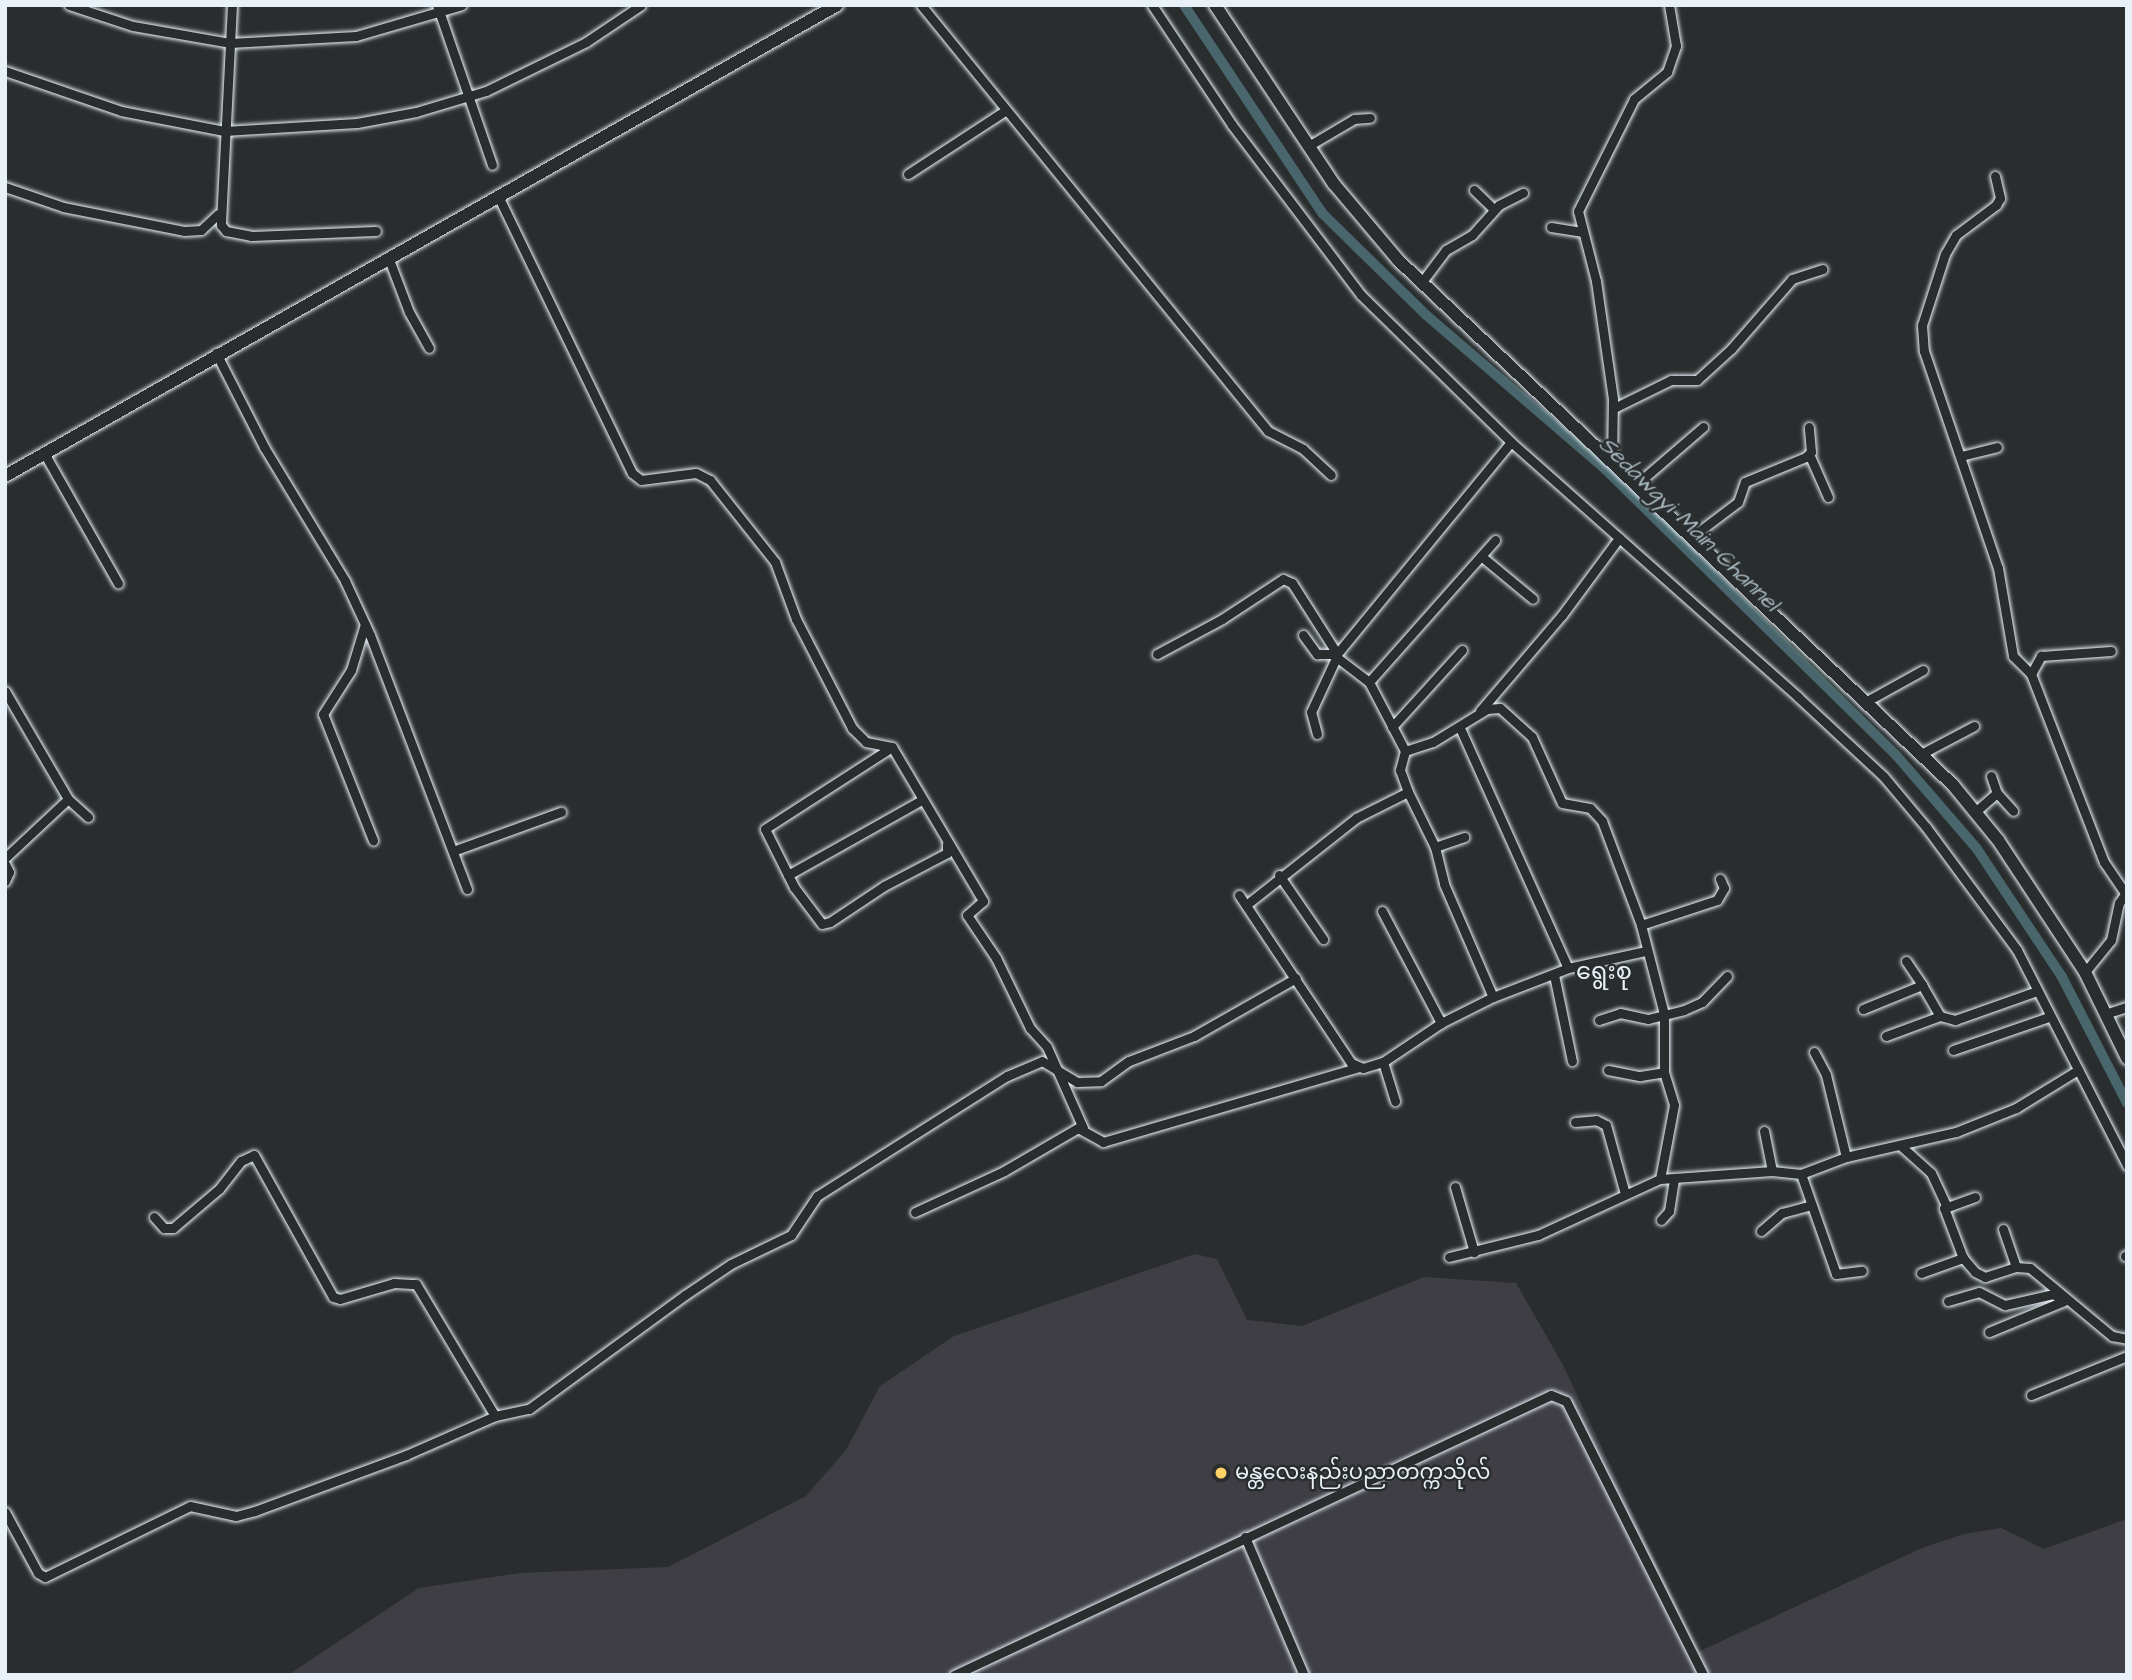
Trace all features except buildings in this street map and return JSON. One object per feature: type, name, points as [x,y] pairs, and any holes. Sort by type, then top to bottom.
[{"type":"street","points":[[69,5],[133,26],[230,43],[356,36],[462,5]]},
{"type":"street","points":[[232,5],[218,214],[221,225],[237,235],[376,230]]},
{"type":"street","points":[[437,5],[492,165]]},
{"type":"street","points":[[5,71],[121,111],[224,131],[357,123],[416,112],[486,91],[586,42],[641,5]]},
{"type":"street","points":[[5,475],[216,353],[390,262],[500,200],[837,5]]},
{"type":"street","points":[[921,5],[1268,431],[1303,449],[1331,475]]},
{"type":"street","points":[[1152,5],[1180,50],[1324,251],[1361,295],[1511,442],[1884,777],[2003,929],[2127,1165]]},
{"type":"street","points":[[1215,5],[1356,212],[1421,284],[1638,483],[1867,701],[1975,812],[2085,972],[2127,1058]]},
{"type":"street","points":[[1612,461],[1614,408],[1595,281],[1578,211],[1625,113],[1634,99],[1667,72],[1676,46],[1669,5]]},
{"type":"street","points":[[908,174],[1006,110]]},
{"type":"street","points":[[1310,145],[1353,119],[1370,118]]},
{"type":"street","points":[[1995,176],[2000,198],[1992,210],[1952,239],[1922,325],[1930,375],[1961,456],[1998,568],[2013,656],[2031,674],[2099,851],[2126,892],[2111,940],[2085,972]]},
{"type":"street","points":[[5,187],[63,207],[184,231],[201,230],[218,214]]},
{"type":"street","points":[[1474,190],[1494,209]]},
{"type":"street","points":[[1421,284],[1443,253],[1472,235],[1494,209],[1523,193]]},
{"type":"street","points":[[500,200],[632,473],[641,480],[696,473],[710,480],[775,562],[796,619],[852,728],[862,740],[891,747],[920,801],[946,842],[955,849],[983,901],[967,915],[996,958],[1083,1128],[1103,1142],[1382,1062],[1441,1023],[1493,997],[1568,968],[1646,951]]},
{"type":"street","points":[[1551,227],[1582,232]]},
{"type":"street","points":[[390,262],[409,312],[429,348]]},
{"type":"street","points":[[1614,408],[1671,380],[1697,380],[1731,349],[1792,279],[1822,269]]},
{"type":"street","points":[[216,353],[264,447],[309,516],[365,624],[467,889]]},
{"type":"street","points":[[1809,426],[1809,454],[1828,497]]},
{"type":"street","points":[[1638,483],[1703,427]]},
{"type":"street","points":[[1317,734],[1311,712],[1336,654],[1511,442]]},
{"type":"street","points":[[1961,456],[1997,447]]},
{"type":"street","points":[[44,453],[118,583]]},
{"type":"street","points":[[1693,536],[1738,502],[1745,482],[1809,454]]},
{"type":"street","points":[[1405,751],[1460,728],[1478,714],[1562,615],[1619,538]]},
{"type":"street","points":[[1369,682],[1495,540]]},
{"type":"street","points":[[1481,556],[1534,599]]},
{"type":"street","points":[[1157,654],[1222,619],[1283,579],[1292,583],[1336,654],[1369,682],[1405,751],[1400,770],[1435,847],[1444,884],[1493,997]]},
{"type":"street","points":[[365,624],[351,670],[323,714],[373,840]]},
{"type":"street","points":[[1303,635],[1317,654],[1336,654]]},
{"type":"street","points":[[1392,727],[1462,650]]},
{"type":"street","points":[[2031,674],[2041,656],[2111,651]]},
{"type":"street","points":[[1867,701],[1923,670]]},
{"type":"street","points":[[5,691],[68,799],[88,817]]},
{"type":"street","points":[[1478,714],[1493,707],[1511,714],[1532,737],[1562,803],[1590,808],[1602,821],[1641,925],[1664,1014],[1664,1072],[1675,1105],[1660,1180]]},
{"type":"street","points":[[1921,754],[1974,726]]},
{"type":"street","points":[[1460,728],[1568,968]]},
{"type":"street","points":[[891,747],[765,829],[788,875],[806,905],[826,923],[884,886],[947,853],[946,842]]},
{"type":"street","points":[[1991,776],[1997,793],[2012,811]]},
{"type":"street","points":[[1247,905],[1279,875],[1320,850],[1356,818],[1408,792]]},
{"type":"street","points":[[1975,812],[1997,793]]},
{"type":"street","points":[[5,858],[68,799]]},
{"type":"street","points":[[788,875],[920,801]]},
{"type":"street","points":[[453,850],[561,812]]},
{"type":"street","points":[[1435,847],[1464,837]]},
{"type":"street","points":[[5,864],[9,872],[5,881]]},
{"type":"street","points":[[1279,875],[1324,939]]},
{"type":"street","points":[[1641,925],[1717,900],[1724,888],[1720,879]]},
{"type":"street","points":[[1239,895],[1351,1063],[1359,1067]]},
{"type":"street","points":[[1382,911],[1441,1023]]},
{"type":"street","points":[[1906,961],[1940,1016]]},
{"type":"street","points":[[1554,975],[1572,1061]]},
{"type":"street","points":[[1599,1020],[1620,1013],[1648,1019],[1702,1002],[1727,976]]},
{"type":"street","points":[[5,1512],[38,1573],[45,1577],[190,1506],[236,1516],[255,1511],[406,1455],[495,1416],[529,1409],[708,1279],[791,1235],[810,1202],[1007,1076],[1037,1062],[1052,1063],[1077,1082],[1101,1082],[1129,1061],[1194,1036],[1296,978]]},
{"type":"street","points":[[1863,1009],[1922,985]]},
{"type":"street","points":[[1886,1036],[1940,1016],[1955,1020],[2037,991]]},
{"type":"street","points":[[2105,1014],[2127,1007]]},
{"type":"street","points":[[1953,1050],[2049,1017]]},
{"type":"street","points":[[1814,1052],[1826,1075],[1846,1157]]},
{"type":"street","points":[[1382,1062],[1395,1101]]},
{"type":"street","points":[[1608,1070],[1640,1076],[1664,1072]]},
{"type":"street","points":[[1449,1256],[1538,1235],[1660,1180],[1674,1181],[1772,1171],[1801,1174],[1846,1157],[1956,1132],[2016,1108],[2078,1070]]},
{"type":"street","points":[[1575,1122],[1596,1120],[1606,1125],[1625,1194]]},
{"type":"street","points":[[915,1212],[1004,1171],[1056,1139],[1083,1128]]},
{"type":"street","points":[[1764,1131],[1772,1171]]},
{"type":"street","points":[[1901,1146],[1931,1173],[1946,1205],[1964,1258],[1985,1277],[2016,1267],[2030,1268],[2112,1336],[2127,1339]]},
{"type":"street","points":[[154,1217],[164,1228],[173,1228],[219,1189],[241,1161],[254,1155],[261,1160],[332,1297],[340,1299],[394,1283],[416,1284],[495,1416]]},
{"type":"street","points":[[1801,1174],[1836,1273],[1862,1270]]},
{"type":"street","points":[[1661,1220],[1669,1211],[1674,1181]]},
{"type":"street","points":[[1455,1187],[1474,1252]]},
{"type":"street","points":[[1946,1205],[1975,1197]]},
{"type":"street","points":[[1761,1231],[1782,1213],[1811,1205]]},
{"type":"street","points":[[2003,1229],[2016,1267]]},
{"type":"street","points":[[1921,1273],[1964,1258]]},
{"type":"street","points":[[1948,1301],[1979,1292],[2000,1305],[2053,1294],[2075,1307]]},
{"type":"street","points":[[1989,1332],[2064,1301]]},
{"type":"street","points":[[2031,1395],[2127,1356]]},
{"type":"street","points":[[954,1675],[1245,1536],[1551,1395],[1561,1396],[1703,1675]]},
{"type":"street","points":[[1245,1536],[1304,1675]]},
{"type":"shaded area","name":"မန္တလေးနည်းပညာတက္ကသိုလ်","points":[[1195,1254],[1217,1259],[1247,1320],[1302,1326],[1424,1277],[1516,1283],[1563,1365],[1698,1652],[1922,1548],[1964,1534],[2001,1528],[2044,1549],[2127,1519],[2127,1675],[288,1675],[419,1588],[520,1573],[668,1567],[806,1496],[846,1450],[880,1386],[954,1336]]},
{"type":"waterway","name":"Sedawgyi Main Channel","points":[[1184,5],[1322,213],[1425,314],[1605,469],[1896,755],[1977,849],[2062,977],[2127,1103]]},
{"type":"place","name":"မန္တလေးနည်းပညာတက္ကသိုလ်","points":[[1221,1473]]},
{"type":"district","name":"ရွေးစု","points":[[1604,973]]}]
